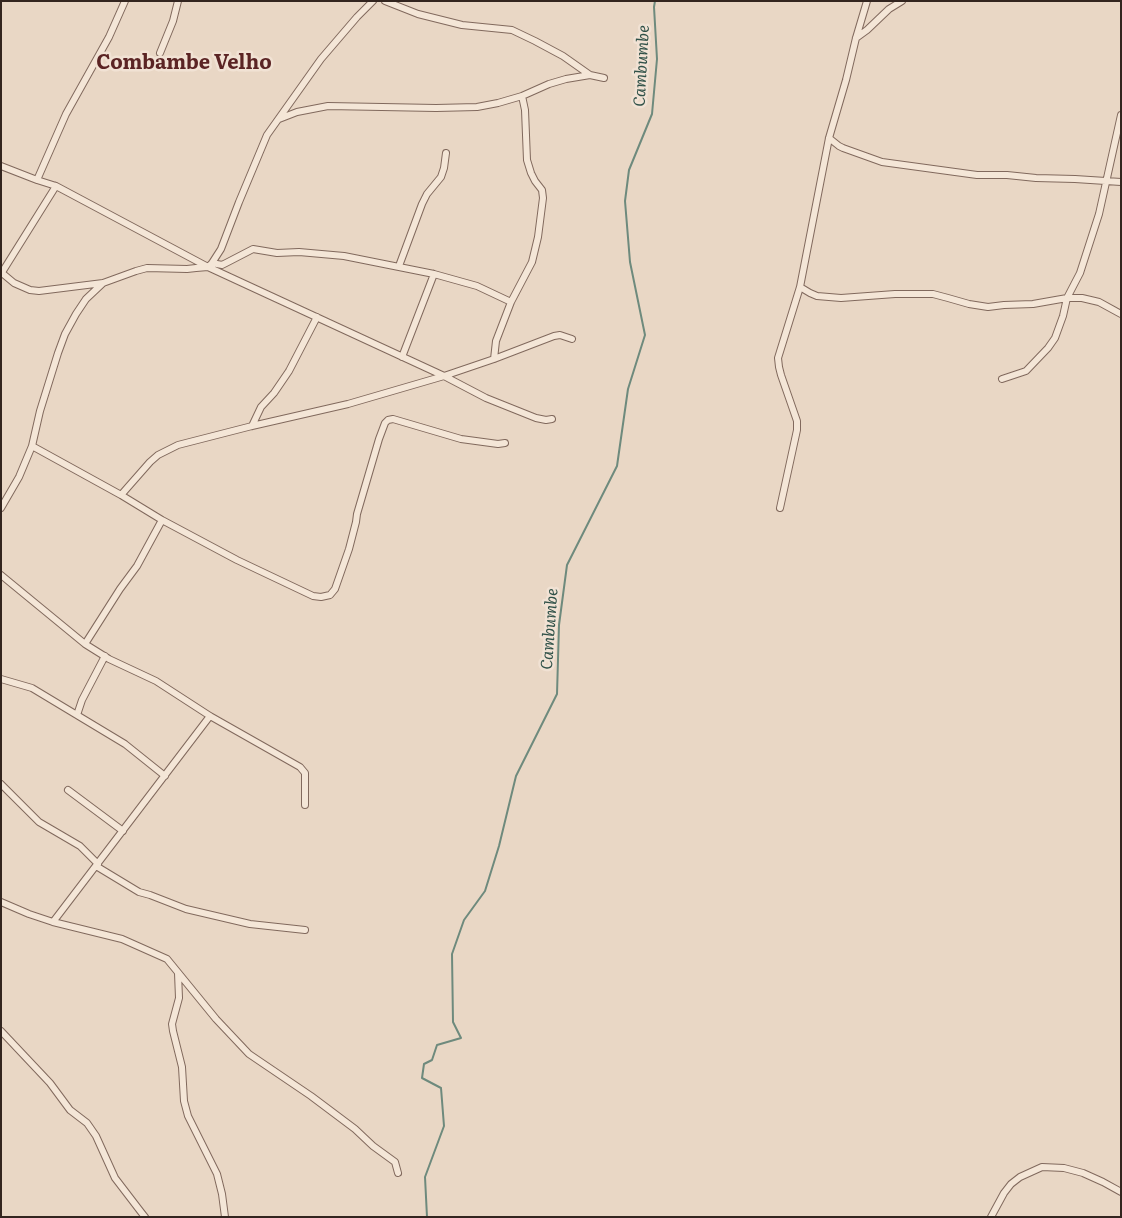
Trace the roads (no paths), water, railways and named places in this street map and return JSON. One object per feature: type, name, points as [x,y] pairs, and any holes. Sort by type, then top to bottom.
[{"type":"street","points":[[37,180],[66,114],[109,37],[125,1]]},
{"type":"street","points":[[160,53],[173,22],[178,1]]},
{"type":"street","points":[[210,265],[221,249],[259,152],[276,120],[321,59],[373,1]]},
{"type":"street","points":[[385,1],[418,14],[462,25],[512,30],[563,56],[590,75]]},
{"type":"street","points":[[780,508],[797,430],[797,420],[781,375],[778,358],[800,287],[829,138],[867,1]]},
{"type":"street","points":[[856,38],[889,9],[902,1]]},
{"type":"street","points":[[276,120],[297,112],[328,106],[464,108],[498,103],[566,79],[590,75],[604,78]]},
{"type":"street","points":[[494,359],[496,341],[511,302],[532,262],[538,236],[543,198],[542,190],[535,181],[527,160],[525,110],[522,96]]},
{"type":"street","points":[[1002,379],[1026,371],[1055,338],[1067,298],[1080,273],[1099,214],[1121,115]]},
{"type":"street","points":[[829,138],[838,146],[882,162],[978,175],[1007,174],[1036,178],[1121,182]]},
{"type":"street","points":[[399,266],[422,204],[441,177],[446,153]]},
{"type":"street","points":[[1,166],[56,186],[210,265],[444,376],[486,398],[536,418],[552,419]]},
{"type":"street","points":[[56,186],[2,273],[23,288],[39,291],[103,284],[147,268],[187,270],[210,265],[222,265],[252,249],[277,253],[299,252],[344,256],[399,266],[477,286],[511,302]]},
{"type":"street","points":[[402,356],[434,274]]},
{"type":"street","points":[[1,508],[19,477],[32,446],[40,411],[65,334],[86,300],[103,284]]},
{"type":"street","points":[[800,287],[818,296],[841,298],[895,294],[933,294],[988,307],[1082,298],[1099,302],[1121,314]]},
{"type":"street","points":[[252,426],[261,407],[274,393],[289,371],[317,317]]},
{"type":"street","points":[[121,495],[150,462],[158,455],[178,445],[348,404],[444,376],[554,336],[560,335],[572,339]]},
{"type":"street","points":[[32,446],[237,560],[313,596],[321,597],[330,594],[335,589],[349,549],[379,439],[388,420],[393,419],[461,439],[498,444],[505,443]]},
{"type":"street","points":[[85,644],[137,566],[162,520]]},
{"type":"street","points":[[1,575],[85,644],[156,681],[210,716],[300,767],[306,773],[305,805]]},
{"type":"street","points":[[76,715],[105,656]]},
{"type":"street","points":[[1,679],[32,688],[125,744],[165,776]]},
{"type":"street","points":[[53,922],[210,716]]},
{"type":"street","points":[[1,784],[39,822],[80,846],[97,865],[139,892],[186,909],[250,924],[305,930]]},
{"type":"street","points":[[68,790],[123,831]]},
{"type":"street","points":[[1,902],[53,922],[122,939],[167,960],[216,1019],[249,1054],[311,1096],[355,1129],[373,1146],[395,1162],[398,1173]]},
{"type":"street","points":[[178,973],[179,998],[172,1024],[182,1067],[184,1101],[188,1116],[217,1174],[225,1217]]},
{"type":"street","points":[[1,1031],[50,1083],[70,1110],[87,1123],[96,1136],[115,1178],[145,1217]]},
{"type":"street","points":[[991,1217],[1011,1184],[1020,1177],[1042,1167],[1064,1168],[1082,1173],[1121,1192]]},
{"type":"waterway","name":"Cambumbe","points":[[427,1217],[425,1177],[444,1126],[441,1088],[422,1078],[424,1064],[432,1060],[437,1045],[461,1038],[453,1022],[452,954],[464,920],[485,891],[499,846],[516,776],[557,694],[559,625],[567,565],[617,466],[628,389],[645,335],[630,262],[625,201],[629,170],[652,114],[657,59],[655,1]]},
{"type":"district","name":"Combambe Velho","points":[[184,63]]}]
